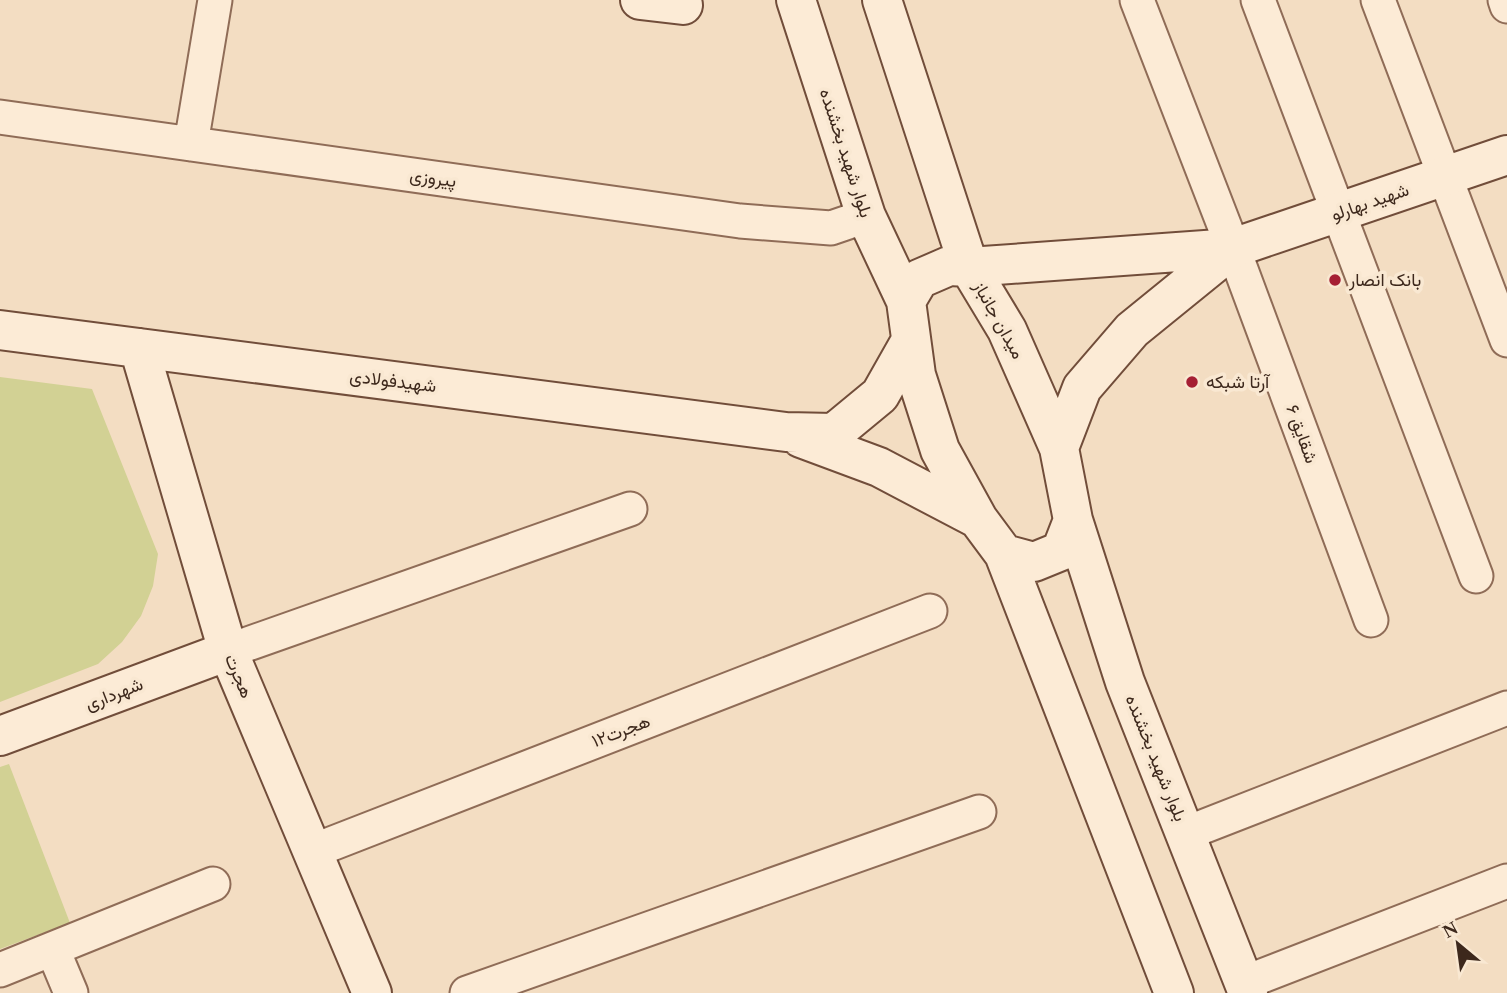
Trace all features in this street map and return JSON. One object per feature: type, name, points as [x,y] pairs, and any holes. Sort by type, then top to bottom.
[{"type":"street","points":[[191,144],[215,0]]},
{"type":"street","points":[[640,0],[683,5]]},
{"type":"street","name":"بلوار شهید بخشنده","points":[[796,0],[866,216],[906,301]]},
{"type":"street","points":[[882,0],[969,267],[1233,248]]},
{"type":"street","name":"شقایق ۶","points":[[1137,0],[1233,248],[1371,620]]},
{"type":"street","points":[[1258,0],[1476,576]]},
{"type":"street","points":[[1378,0],[1507,340]]},
{"type":"street","points":[[1505,0],[1507,6]]},
{"type":"street","name":"پیروزی","points":[[0,117],[740,221],[831,228],[866,216]]},
{"type":"street","name":"شهید بهارلو","points":[[1233,248],[1507,155]]},
{"type":"street","points":[[1059,447],[1082,388],[1090,378],[1132,330],[1233,248]]},
{"type":"street","name":"میدان جانباز","points":[[906,301],[919,279],[949,266],[969,267],[1007,330],[1059,447],[1073,520]]},
{"type":"street","points":[[906,301],[916,375],[940,450],[978,519],[1004,554],[1174,993]]},
{"type":"street","name":"شهیدفولادی","points":[[0,330],[786,432]]},
{"type":"street","points":[[786,432],[834,433],[880,395],[910,342]]},
{"type":"street","name":"هجرت","points":[[139,348],[228,651],[372,993]]},
{"type":"street","points":[[786,432],[879,467],[978,519]]},
{"type":"street","points":[[228,651],[630,509]]},
{"type":"street","points":[[1004,554],[1034,562],[1061,551],[1073,520]]},
{"type":"street","name":"بلوار شهید بخشنده","points":[[1073,520],[1125,682],[1187,833],[1246,988]]},
{"type":"street","name":"هجرت۱۲","points":[[313,851],[930,611]]},
{"type":"street","name":"شهرداری","points":[[0,736],[228,651]]},
{"type":"street","points":[[1187,833],[1507,708]]},
{"type":"street","points":[[467,993],[979,812]]},
{"type":"street","points":[[1246,988],[1507,881]]},
{"type":"street","points":[[0,970],[213,884]]},
{"type":"street","points":[[53,950],[71,993]]},
{"type":"shaded area","points":[[0,377],[92,389],[158,554],[153,586],[141,616],[122,642],[98,664],[0,702]]},
{"type":"shaded area","points":[[9,764],[70,923],[0,949],[0,767]]},
{"type":"place","name":"بانک انصار","points":[[1335,280]]},
{"type":"place","name":"آرتا شبکه","points":[[1192,382]]}]
